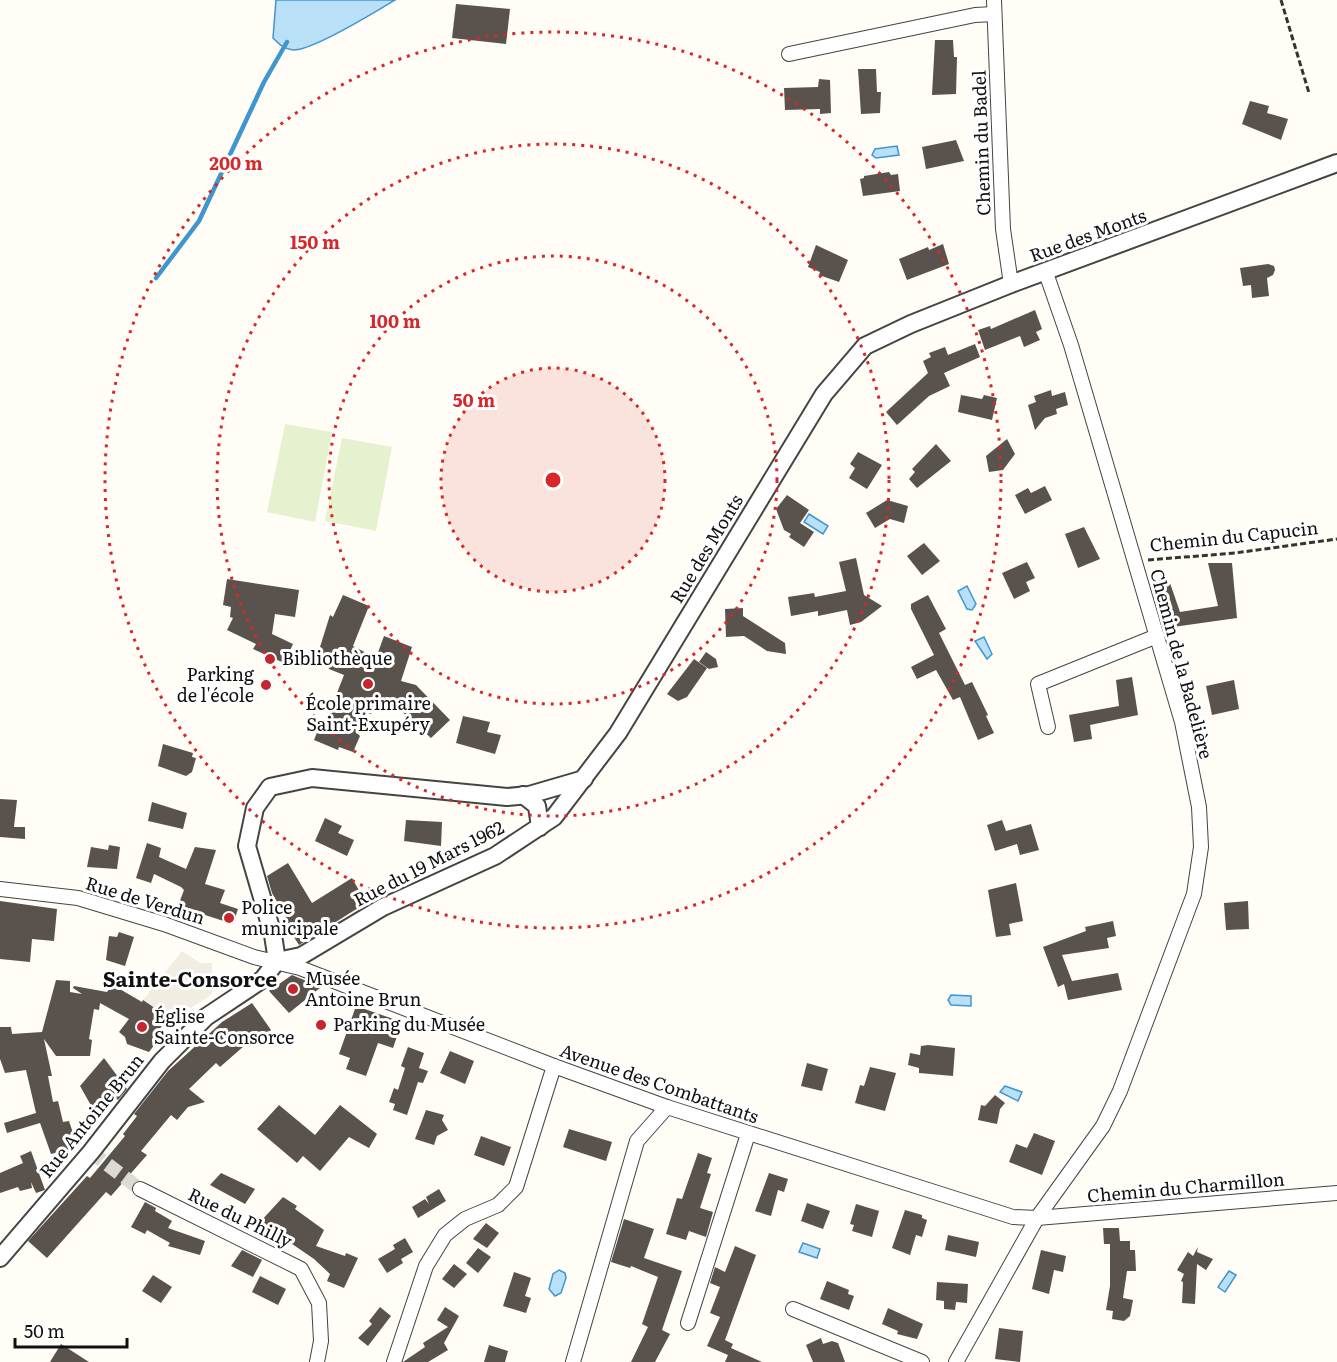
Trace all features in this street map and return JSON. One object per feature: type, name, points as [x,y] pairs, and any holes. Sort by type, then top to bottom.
[{"type":"street","points":[[789,54],[975,15],[994,7]]},
{"type":"street","name":"Chemin du Badel","points":[[994,7],[1003,229],[1011,284]]},
{"type":"street","name":"Rue des Monts","points":[[584,779],[618,733],[824,394],[865,346],[1011,284],[1046,273],[1337,163]]},
{"type":"street","name":"Chemin de la Badelière","points":[[956,1362],[1037,1218],[1107,1117],[1120,1091],[1194,894],[1201,847],[1198,807],[1182,722],[1071,345],[1046,273]]},
{"type":"street","points":[[1048,727],[1038,684],[1157,636]]},
{"type":"street","points":[[277,961],[273,935],[247,846],[255,808],[270,787],[312,778],[487,795],[523,795],[584,779]]},
{"type":"street","name":"Rue du 19 Mars 1962","points":[[277,961],[301,956],[382,907],[495,856],[554,817],[584,779]]},
{"type":"street","points":[[523,795],[537,806],[540,827]]},
{"type":"street","name":"Rue de Verdun","points":[[0,889],[78,898],[164,924],[254,957],[277,961]]},
{"type":"street","name":"Avenue des Combattants","points":[[277,961],[667,1107],[1013,1217],[1037,1218]]},
{"type":"street","name":"Rue Antoine Brun","points":[[0,1258],[91,1152],[162,1061],[206,1017],[263,979],[277,961]]},
{"type":"street","points":[[394,1362],[426,1266],[445,1235],[465,1219],[498,1205],[516,1187],[554,1066]]},
{"type":"street","points":[[573,1362],[637,1141],[667,1107]]},
{"type":"street","points":[[688,1323],[748,1134]]},
{"type":"street","name":"Rue du Philly","points":[[140,1189],[301,1269],[319,1303],[321,1341],[317,1362]]},
{"type":"street","name":"Chemin du Charmillon","points":[[1037,1218],[1337,1193]]},
{"type":"street","points":[[793,1309],[922,1362]]},
{"type":"path","points":[[1281,0],[1309,93]]},
{"type":"path","name":"Chemin du Capucin","points":[[1134,561],[1235,553],[1337,539]]},
{"type":"green space","points":[[285,424],[332,432],[315,522],[267,512]]},
{"type":"green space","points":[[342,438],[392,447],[376,531],[325,521]]},
{"type":"shaded area","points":[[182,951],[200,963],[212,963],[212,994],[191,1008],[179,1005],[168,1017],[143,1000]]},
{"type":"water","points":[[276,0],[395,0],[329,38],[302,49],[293,50],[284,47],[273,38]]},
{"type":"water","points":[[897,146],[899,155],[876,158],[872,155],[875,149]]},
{"type":"water","points":[[809,514],[828,526],[823,534],[804,522]]},
{"type":"water","points":[[967,586],[976,604],[972,610],[967,609],[958,591]]},
{"type":"water","points":[[984,637],[992,654],[987,659],[975,641]]},
{"type":"water","points":[[951,995],[971,996],[971,1006],[951,1005],[948,1000]]},
{"type":"water","points":[[1005,1086],[1022,1092],[1018,1101],[1000,1092]]},
{"type":"water","points":[[803,1243],[820,1249],[817,1258],[799,1252]]},
{"type":"water","points":[[559,1270],[565,1273],[566,1278],[561,1293],[555,1296],[549,1289],[553,1274]]},
{"type":"water","points":[[1229,1271],[1236,1275],[1225,1292],[1218,1287]]},
{"type":"building","points":[[456,4],[510,9],[506,44],[452,38]]},
{"type":"building","points":[[935,40],[953,40],[954,57],[957,57],[956,94],[932,95]]},
{"type":"building","points":[[858,69],[876,69],[877,92],[881,92],[880,113],[861,114]]},
{"type":"building","points":[[819,79],[830,80],[831,113],[820,114],[820,109],[785,110],[784,88],[818,87]]},
{"type":"building","points":[[1250,101],[1269,106],[1267,113],[1288,119],[1281,140],[1242,124]]},
{"type":"building","points":[[956,140],[964,161],[926,169],[922,147]]},
{"type":"building","points":[[889,172],[891,175],[898,174],[900,191],[863,196],[860,179],[864,176]]},
{"type":"building","points":[[943,244],[949,264],[907,280],[899,259],[928,247],[929,250]]},
{"type":"building","points":[[816,245],[848,260],[839,282],[819,275],[820,272],[808,267]]},
{"type":"building","points":[[1268,264],[1274,266],[1275,270],[1273,275],[1267,278],[1269,296],[1252,298],[1251,285],[1243,286],[1240,268]]},
{"type":"building","points":[[1035,310],[1042,329],[1036,332],[1040,340],[1024,347],[1020,336],[985,350],[978,330],[990,326],[991,329]]},
{"type":"building","points":[[975,344],[980,357],[944,373],[950,386],[929,396],[897,425],[886,412],[928,373],[923,361],[931,357],[929,353],[945,347],[948,355]]},
{"type":"building","points":[[1051,390],[1052,396],[1065,392],[1068,405],[1056,409],[1057,414],[1045,418],[1035,430],[1028,405],[1036,402],[1034,396]]},
{"type":"building","points":[[961,395],[982,399],[984,395],[997,398],[992,420],[958,412]]},
{"type":"building","points":[[1007,439],[1015,454],[1003,470],[989,472],[986,456]]},
{"type":"building","points":[[936,444],[951,461],[917,488],[909,479],[915,472],[912,469]]},
{"type":"building","points":[[858,452],[882,465],[867,489],[849,478],[855,468],[850,464]]},
{"type":"building","points":[[1045,486],[1052,500],[1025,514],[1015,495],[1028,488],[1031,493]]},
{"type":"building","points":[[787,495],[809,510],[800,523],[814,532],[804,547],[789,537],[791,534],[784,530],[776,509]]},
{"type":"building","points":[[887,500],[908,506],[904,523],[890,519],[875,528],[866,513]]},
{"type":"building","points":[[1084,527],[1100,559],[1078,568],[1065,534]]},
{"type":"building","points":[[924,543],[940,561],[922,575],[907,556]]},
{"type":"building","points":[[856,558],[864,595],[882,606],[861,622],[850,625],[847,610],[818,616],[818,611],[791,616],[788,597],[814,593],[815,597],[846,591],[839,562]]},
{"type":"building","points":[[1027,562],[1035,578],[1026,582],[1030,591],[1014,599],[1002,573]]},
{"type":"building","points":[[1208,563],[1232,563],[1237,618],[1166,628],[1153,588],[1170,583],[1180,612],[1218,606]]},
{"type":"building","points":[[227,579],[299,590],[295,617],[275,614],[272,634],[293,644],[284,663],[253,649],[256,644],[227,630],[233,618],[230,617],[231,607],[223,605]]},
{"type":"building","name":"École primaire Saint-Exupéry","points":[[343,595],[369,606],[353,646],[376,658],[384,636],[412,647],[401,681],[416,685],[450,720],[431,738],[397,707],[377,699],[371,714],[366,712],[353,752],[339,747],[338,750],[314,740],[320,725],[324,726],[344,675],[329,669],[320,647],[330,615],[333,617]]},
{"type":"building","points":[[928,595],[946,629],[939,633],[965,685],[972,682],[988,715],[986,716],[994,733],[978,740],[960,697],[953,700],[936,670],[917,679],[911,667],[934,655],[911,609],[911,604]]},
{"type":"building","points":[[743,608],[743,616],[785,643],[786,654],[767,651],[744,636],[726,637],[725,609]]},
{"type":"building","points":[[706,652],[716,659],[718,667],[709,669],[699,662]]},
{"type":"building","points":[[694,659],[707,668],[687,697],[678,701],[667,694]]},
{"type":"building","points":[[1132,677],[1138,715],[1090,725],[1092,739],[1074,742],[1069,715],[1119,706],[1116,680]]},
{"type":"building","points":[[1234,680],[1239,709],[1212,715],[1206,686]]},
{"type":"building","points":[[463,716],[490,722],[487,732],[501,735],[495,754],[456,743]]},
{"type":"building","points":[[163,744],[193,753],[192,757],[196,758],[192,772],[186,776],[158,766]]},
{"type":"building","points":[[0,799],[17,800],[14,827],[25,827],[25,839],[0,837]]},
{"type":"building","points":[[152,802],[187,813],[183,829],[148,821]]},
{"type":"building","points":[[325,818],[342,826],[338,833],[354,840],[347,856],[315,841]]},
{"type":"building","points":[[406,820],[442,822],[441,846],[404,841]]},
{"type":"building","points":[[1002,820],[1006,831],[1031,824],[1039,850],[1020,855],[1017,844],[995,851],[987,825]]},
{"type":"building","points":[[147,843],[161,848],[159,857],[186,869],[195,847],[216,850],[205,884],[225,890],[220,903],[238,909],[233,924],[205,915],[204,919],[189,914],[190,910],[178,906],[184,890],[154,874],[151,883],[136,878]]},
{"type":"building","points":[[109,845],[120,847],[117,869],[87,867],[91,847],[108,850]]},
{"type":"building","points":[[288,863],[312,903],[352,878],[366,903],[299,945],[285,923],[288,921],[272,893],[267,876]]},
{"type":"building","points":[[1016,883],[1023,921],[1009,924],[1011,935],[996,937],[988,890]]},
{"type":"building","points":[[0,901],[57,909],[54,941],[32,939],[30,962],[0,959]]},
{"type":"building","points":[[1248,901],[1249,929],[1226,930],[1224,903]]},
{"type":"building","points":[[1113,921],[1116,936],[1107,938],[1109,948],[1062,955],[1072,981],[1118,973],[1122,990],[1068,1000],[1064,984],[1058,987],[1043,947],[1086,931],[1085,927]]},
{"type":"building","points":[[119,932],[134,937],[125,966],[106,960],[109,936],[117,937]]},
{"type":"building","points":[[292,975],[321,987],[289,1013],[269,991]]},
{"type":"building","points":[[56,980],[70,981],[70,992],[82,994],[73,988],[74,986],[107,992],[111,986],[118,988],[142,1002],[143,1000],[168,1017],[152,1040],[155,1044],[149,1052],[127,1044],[125,1037],[119,1032],[129,1019],[100,1003],[99,1010],[94,1009],[89,1039],[92,1040],[90,1056],[56,1056],[44,1039],[52,1076],[48,1076],[53,1102],[58,1101],[63,1122],[69,1121],[76,1142],[71,1149],[51,1154],[40,1123],[7,1133],[4,1123],[36,1113],[26,1070],[5,1073],[0,1059],[0,1027],[11,1027],[12,1034],[42,1032]]},
{"type":"building","points":[[252,1003],[271,1030],[256,1042],[252,1039],[220,1067],[216,1063],[189,1089],[205,1102],[188,1107],[177,1120],[171,1115],[141,1151],[147,1155],[111,1196],[106,1192],[47,1258],[28,1241],[87,1176],[90,1178],[125,1136],[123,1134],[137,1116],[134,1114],[168,1071],[222,1022]]},
{"type":"building","points":[[356,1006],[402,1022],[393,1048],[378,1043],[366,1076],[346,1069],[350,1058],[339,1054]]},
{"type":"building","points":[[921,1046],[955,1048],[953,1076],[919,1073],[919,1068],[908,1065],[910,1053],[920,1055]]},
{"type":"building","points":[[408,1047],[424,1053],[419,1068],[428,1071],[423,1083],[418,1082],[407,1115],[393,1110],[395,1104],[389,1102],[394,1088],[398,1090],[405,1068],[401,1066]]},
{"type":"building","points":[[450,1051],[474,1061],[465,1084],[440,1073]]},
{"type":"building","points":[[104,1058],[127,1089],[118,1100],[111,1094],[93,1109],[80,1086]]},
{"type":"building","points":[[807,1063],[828,1069],[822,1091],[801,1086]]},
{"type":"building","points":[[870,1067],[896,1073],[885,1111],[855,1103],[860,1085],[864,1086]]},
{"type":"building","points":[[995,1095],[1005,1103],[1000,1109],[997,1124],[978,1120],[981,1105],[985,1106]]},
{"type":"building","points":[[279,1105],[315,1135],[340,1105],[377,1134],[369,1148],[349,1137],[320,1171],[303,1156],[297,1163],[257,1129]]},
{"type":"building","points":[[426,1110],[444,1115],[442,1120],[448,1130],[437,1136],[434,1145],[415,1139]]},
{"type":"building","points":[[569,1129],[612,1142],[606,1161],[563,1147]]},
{"type":"building","points":[[1034,1133],[1055,1141],[1042,1175],[1009,1162],[1016,1144],[1027,1148]]},
{"type":"building","points":[[481,1136],[511,1147],[504,1166],[474,1155]]},
{"type":"building","points":[[31,1151],[45,1190],[36,1193],[31,1182],[32,1188],[20,1191],[18,1187],[0,1193],[0,1173],[23,1163],[20,1156]]},
{"type":"building","points":[[698,1153],[712,1158],[707,1173],[711,1174],[700,1208],[713,1212],[706,1237],[689,1231],[686,1240],[666,1234],[677,1198],[682,1199]]},
{"type":"building","points":[[221,1173],[255,1189],[245,1204],[210,1185]]},
{"type":"building","points":[[769,1173],[788,1179],[784,1192],[778,1190],[771,1216],[755,1211]]},
{"type":"building","points":[[439,1189],[446,1201],[418,1218],[412,1207],[425,1199],[429,1204],[426,1197]]},
{"type":"building","points":[[283,1197],[297,1206],[295,1209],[324,1230],[316,1246],[358,1258],[344,1288],[327,1281],[330,1274],[314,1259],[260,1222]]},
{"type":"building","points":[[145,1202],[172,1221],[168,1228],[205,1241],[200,1255],[168,1246],[170,1243],[147,1230],[145,1234],[131,1227]]},
{"type":"building","points":[[807,1203],[830,1211],[823,1229],[801,1221]]},
{"type":"building","points":[[856,1204],[879,1211],[872,1237],[852,1231],[854,1225],[850,1224]]},
{"type":"building","points":[[905,1210],[922,1215],[922,1218],[927,1220],[922,1237],[916,1235],[910,1255],[892,1248]]},
{"type":"building","points":[[624,1219],[654,1229],[644,1258],[682,1271],[662,1330],[670,1334],[655,1362],[631,1362],[648,1327],[642,1324],[658,1277],[631,1266],[630,1268],[611,1262]]},
{"type":"building","points":[[486,1223],[499,1233],[487,1248],[473,1239]]},
{"type":"building","points":[[1103,1228],[1119,1228],[1120,1241],[1130,1241],[1130,1250],[1135,1250],[1136,1271],[1127,1271],[1123,1298],[1133,1300],[1130,1316],[1124,1321],[1112,1319],[1113,1311],[1106,1310],[1110,1286],[1110,1244],[1104,1244]]},
{"type":"building","points":[[948,1235],[979,1242],[976,1257],[945,1250]]},
{"type":"building","points":[[405,1238],[413,1252],[401,1259],[403,1263],[387,1273],[378,1259],[395,1249],[393,1245]]},
{"type":"building","points":[[735,1246],[756,1255],[725,1340],[733,1344],[731,1348],[762,1362],[725,1362],[728,1355],[707,1346],[720,1317],[710,1313],[720,1287],[710,1283],[715,1267],[725,1272]]},
{"type":"building","points":[[1198,1247],[1197,1252],[1213,1259],[1206,1270],[1197,1264],[1195,1304],[1182,1303],[1183,1282],[1181,1281],[1184,1274],[1177,1270],[1188,1252],[1193,1256]]},
{"type":"building","points":[[478,1248],[491,1257],[478,1273],[466,1263]]},
{"type":"building","points":[[242,1250],[262,1260],[253,1277],[231,1266]]},
{"type":"building","points":[[1041,1250],[1066,1256],[1063,1272],[1054,1270],[1049,1294],[1032,1289]]},
{"type":"building","points":[[454,1264],[467,1274],[454,1288],[442,1279]]},
{"type":"building","points":[[514,1272],[531,1278],[525,1296],[531,1298],[526,1313],[503,1306]]},
{"type":"building","points":[[153,1275],[172,1287],[161,1303],[142,1291]]},
{"type":"building","points":[[260,1276],[286,1289],[278,1305],[252,1292]]},
{"type":"building","points":[[827,1281],[849,1290],[848,1294],[854,1296],[849,1310],[820,1299]]},
{"type":"building","points":[[937,1282],[968,1284],[967,1303],[956,1302],[955,1310],[944,1309],[944,1301],[936,1300]]},
{"type":"building","points":[[380,1307],[391,1316],[368,1346],[358,1338],[372,1324],[369,1321]]},
{"type":"building","points":[[445,1307],[459,1316],[444,1343],[448,1350],[428,1362],[403,1362],[425,1347],[423,1343],[448,1327],[437,1320]]},
{"type":"building","points":[[888,1308],[923,1324],[917,1339],[897,1334],[898,1331],[882,1324]]},
{"type":"building","points":[[999,1328],[1023,1331],[1020,1362],[995,1359]]},
{"type":"building","points":[[821,1338],[823,1344],[832,1341],[838,1343],[845,1362],[813,1362],[806,1345]]},
{"type":"building","points":[[61,1344],[89,1362],[50,1362]]},
{"type":"building","points":[[489,1345],[508,1351],[505,1362],[484,1362]]},
{"type":"waterway","points":[[156,278],[199,221],[264,82],[287,42]]},
{"type":"tunnel","points":[[91,1152],[140,1189]]},
{"type":"place","name":"Bibliothèque","points":[[270,659]]},
{"type":"place","name":"École primaire Saint-Exupéry","points":[[368,684]]},
{"type":"place","name":"Parking de l'école","points":[[266,685]]},
{"type":"place","name":"Police municipale","points":[[229,918]]},
{"type":"place","name":"Musée Antoine Brun","points":[[293,989]]},
{"type":"place","name":"Parking du Musée","points":[[321,1025]]},
{"type":"place","name":"Église Sainte-Consorce","points":[[142,1027]]},
{"type":"district","name":"Sainte-Consorce","points":[[190,980]]}]
